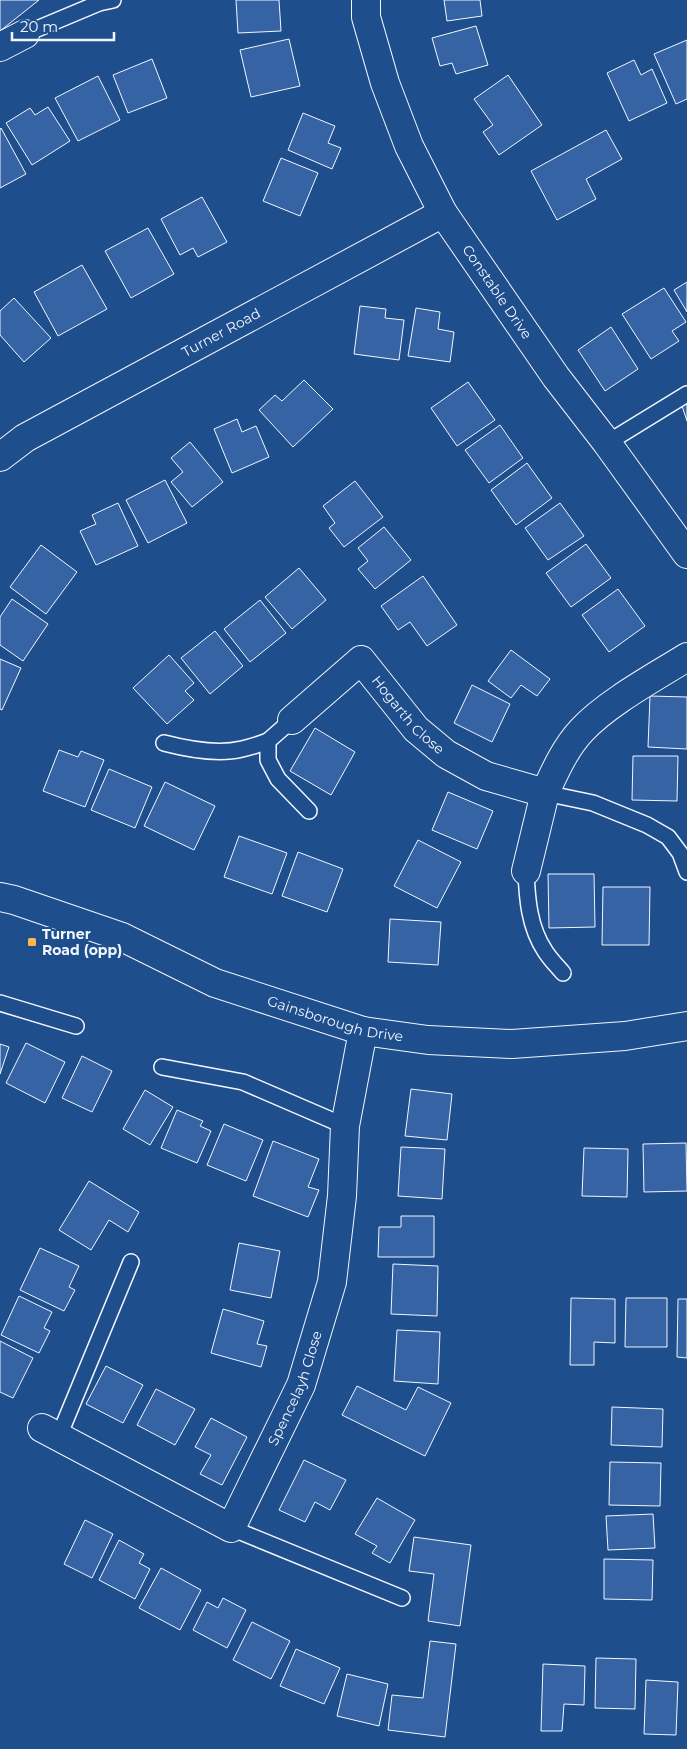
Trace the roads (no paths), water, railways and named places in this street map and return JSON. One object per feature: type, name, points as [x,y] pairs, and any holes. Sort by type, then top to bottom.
[{"type":"street","name":"Constable Drive","points":[[366,0],[366,17],[385,83],[409,146],[443,213],[556,377],[607,443],[687,554]]},
{"type":"street","points":[[0,47],[25,34]]},
{"type":"street","name":"Turner Road","points":[[0,457],[25,438],[443,213]]},
{"type":"street","points":[[526,871],[545,793],[560,760],[582,730],[609,707],[687,657]]},
{"type":"street","name":"Hogarth Close","points":[[292,720],[361,660],[416,729],[446,754],[486,776],[545,793]]},
{"type":"street","name":"Gainsborough Drive","points":[[0,898],[14,900],[122,937],[215,983],[363,1031],[428,1040],[512,1044],[625,1036],[687,1026]]},
{"type":"street","name":"Spencelayh Close","points":[[231,1528],[301,1385],[332,1282],[342,1196],[345,1126],[363,1031]]},
{"type":"street","points":[[51,1432],[231,1528]]},
{"type":"lane","points":[[25,34],[99,3],[113,0]]},
{"type":"lane","points":[[607,443],[687,394]]},
{"type":"lane","points":[[164,743],[188,749],[240,750],[268,741],[292,720]]},
{"type":"lane","points":[[268,741],[268,760],[278,779],[309,811]]},
{"type":"lane","points":[[545,793],[593,803],[647,825],[668,837],[680,853],[687,872]]},
{"type":"lane","points":[[526,871],[528,904],[537,938],[546,953],[563,973]]},
{"type":"lane","points":[[0,1003],[76,1026]]},
{"type":"lane","points":[[162,1067],[243,1082],[345,1126]]},
{"type":"lane","points":[[51,1432],[131,1262]]},
{"type":"lane","points":[[231,1528],[402,1598]]},
{"type":"place","name":"Turner Road (opp)","points":[[32,942]]}]
